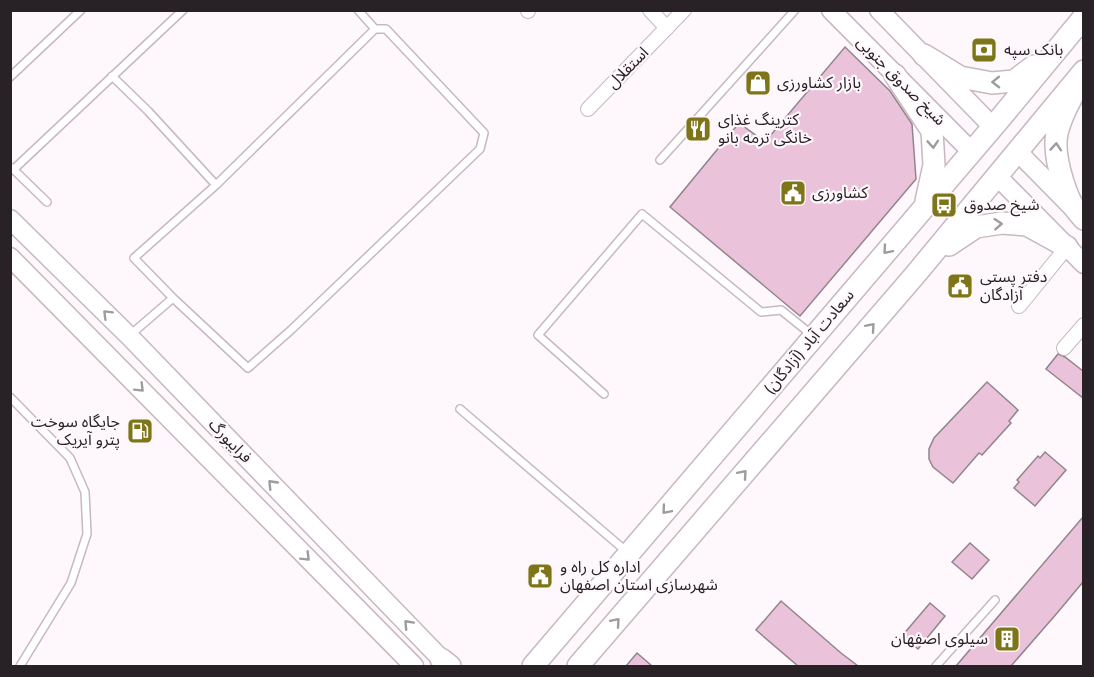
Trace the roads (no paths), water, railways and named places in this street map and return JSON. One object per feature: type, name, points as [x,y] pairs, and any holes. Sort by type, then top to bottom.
[{"type":"main road","name":"شیخ صدوق جنوبی","points":[[831,10],[971,152]]},
{"type":"main road","name":"شیخ صدوق جنوبی","points":[[879,10],[993,127]]},
{"type":"main road","name":"سعادت آباد (آزادگان)","points":[[533,666],[993,127],[1083,17]]},
{"type":"main road","points":[[924,55],[960,77],[992,83],[1014,81],[1062,43]]},
{"type":"main road","points":[[578,666],[915,275],[1083,71]]},
{"type":"main road","points":[[895,75],[932,131],[934,165],[925,205]]},
{"type":"main road","points":[[1083,77],[1065,111],[1055,147],[1056,159],[1070,204],[1083,219]]},
{"type":"main road","points":[[993,127],[1083,219]]},
{"type":"main road","points":[[971,152],[1083,264]]},
{"type":"main road","name":"فرایبورگ","points":[[10,219],[129,336],[446,664]]},
{"type":"main road","points":[[915,275],[951,242],[976,226],[1002,223],[1027,225],[1067,247]]},
{"type":"main road","points":[[13,260],[19,248],[28,243],[38,246]]},
{"type":"main road","name":"فرایبورگ","points":[[13,260],[414,666]]},
{"type":"street","points":[[650,10],[667,28]]},
{"type":"street","name":"استقلال","points":[[588,109],[684,10]]},
{"type":"street","points":[[1019,306],[1067,247]]},
{"type":"street","points":[[1064,348],[1083,325]]},
{"type":"lane","points":[[10,77],[81,10]]},
{"type":"lane","points":[[47,202],[12,168],[183,10]]},
{"type":"lane","points":[[358,10],[375,29]]},
{"type":"lane","points":[[660,160],[795,10]]},
{"type":"lane","points":[[375,29],[386,29],[484,133],[480,148],[291,330],[248,368],[134,258],[216,185],[375,29]]},
{"type":"lane","points":[[112,76],[148,111],[216,185]]},
{"type":"lane","points":[[604,393],[538,335],[642,214],[761,312],[781,310],[814,337]]},
{"type":"lane","points":[[129,336],[173,298]]},
{"type":"lane","points":[[10,397],[70,458],[85,492],[87,534],[71,583],[20,666]]},
{"type":"lane","points":[[460,409],[629,554]]},
{"type":"lane","points":[[936,666],[995,600]]},
{"type":"place","name":"بانک سپه","points":[[984,50]]},
{"type":"place","name":"بازار کشاورزی","points":[[758,83]]},
{"type":"place","name":"کترینگ غذای خانگی ترمه بانو","points":[[698,129]]},
{"type":"place","name":"کشاورزی","points":[[793,193]]},
{"type":"place","name":"شیخ صدوق","points":[[944,205]]},
{"type":"place","name":"دفتر پستی آزادگان","points":[[960,286]]},
{"type":"place","name":"جایگاه سوخت پترو آیریک","points":[[140,431]]},
{"type":"place","name":"اداره کل راه و شهرسازی استان اصفهان","points":[[540,576]]},
{"type":"place","name":"سیلوی اصفهان","points":[[1007,639]]}]
